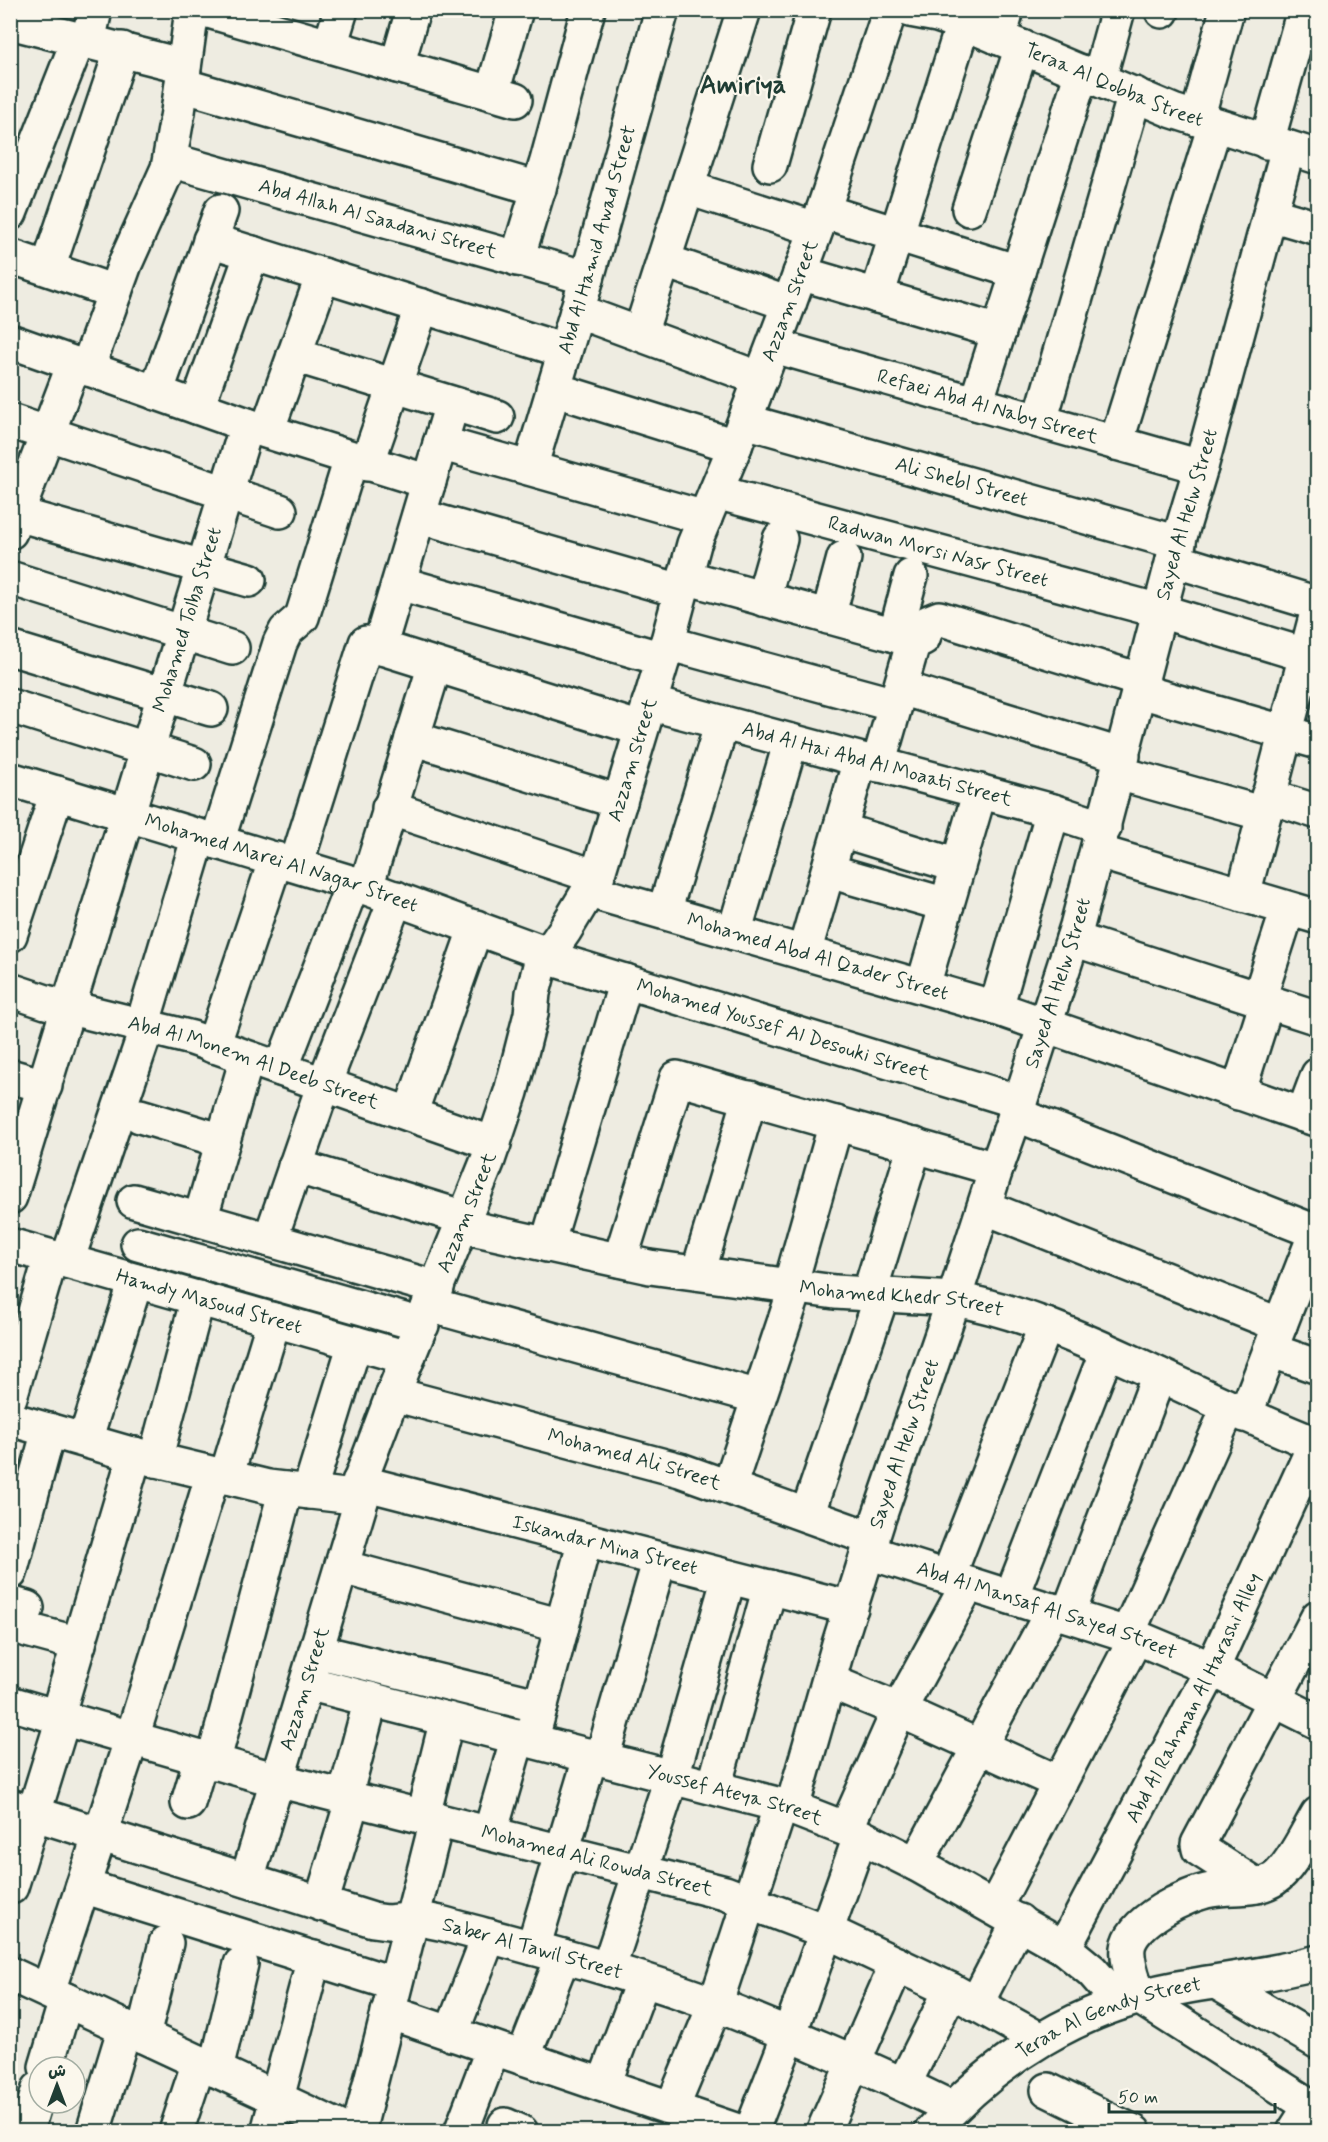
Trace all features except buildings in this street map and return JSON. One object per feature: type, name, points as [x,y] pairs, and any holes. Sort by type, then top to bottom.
[{"type":"street","points":[[192,10],[170,160],[155,201],[48,433],[13,519],[249,580]]},
{"type":"street","points":[[205,10],[268,19],[330,46],[503,96],[516,10]]},
{"type":"street","points":[[330,46],[341,10]]},
{"type":"street","points":[[397,66],[413,10]]},
{"type":"street","points":[[517,259],[539,189],[588,10]]},
{"type":"street","name":"Abd Al Hamid Awad Street","points":[[530,468],[587,278],[662,10]]},
{"type":"street","points":[[640,334],[744,10]]},
{"type":"street","points":[[770,165],[814,10]]},
{"type":"street","name":"Azzam Street","points":[[247,1880],[342,1567],[358,1493],[393,1394],[494,1144],[519,1062],[531,1014],[537,975],[546,955],[566,930],[593,884],[665,651],[694,544],[774,346],[820,220],[890,10]]},
{"type":"street","name":"Teraa Al Qobba Street","points":[[910,10],[937,15],[963,24],[1009,32],[1091,76],[1206,122],[1291,149]]},
{"type":"street","points":[[976,403],[1018,272],[1118,10]]},
{"type":"street","points":[[1116,443],[1206,122],[1227,10]]},
{"type":"street","name":"Sayed Al Helw Street","points":[[672,2108],[715,2005],[750,1902],[787,1806],[871,1545],[1073,939],[1176,552],[1270,214],[1291,149],[1304,10]]},
{"type":"street","points":[[10,22],[87,30],[122,49],[183,75],[539,189]]},
{"type":"street","points":[[878,296],[963,24]]},
{"type":"street","points":[[10,213],[87,30]]},
{"type":"street","points":[[969,209],[1009,32]]},
{"type":"street","points":[[48,268],[122,49]]},
{"type":"street","points":[[1040,422],[1135,94]]},
{"type":"street","name":"Abd Allah Al Saadani Street","points":[[170,160],[587,278]]},
{"type":"street","points":[[688,188],[820,220],[897,234],[1018,272]]},
{"type":"street","points":[[1270,214],[1317,228]]},
{"type":"street","points":[[156,393],[216,225],[252,253],[565,351]]},
{"type":"street","points":[[197,407],[252,253]]},
{"type":"street","points":[[10,256],[115,292]]},
{"type":"street","points":[[665,261],[789,304]]},
{"type":"street","points":[[800,273],[999,332]]},
{"type":"street","name":"Mohamed Tolba Street","points":[[10,1197],[16,1160],[45,1086],[226,492],[294,355],[323,275]]},
{"type":"street","points":[[10,1398],[280,643],[285,631],[302,616],[359,461],[394,386],[422,306]]},
{"type":"street","points":[[577,311],[761,380]]},
{"type":"street","points":[[10,341],[257,428],[429,482]]},
{"type":"street","name":"Refaei Abd Al Naby Street","points":[[774,346],[1201,467]]},
{"type":"street","points":[[294,355],[496,417]]},
{"type":"street","name":"Ali Shebl Street","points":[[553,389],[740,433],[1176,552],[1317,604]]},
{"type":"street","points":[[213,1046],[399,583],[452,404]]},
{"type":"street","points":[[10,421],[280,511]]},
{"type":"street","name":"Radwan Morsi Nasr Street","points":[[440,443],[530,468],[710,505],[1160,611],[1308,662]]},
{"type":"street","points":[[419,516],[683,584],[763,599],[905,637],[921,639],[929,622],[939,618],[1317,742]]},
{"type":"street","points":[[763,599],[780,539]]},
{"type":"street","points":[[828,616],[844,558]]},
{"type":"street","points":[[804,952],[841,830],[898,697],[910,576]]},
{"type":"street","points":[[10,578],[232,648]]},
{"type":"street","points":[[399,583],[665,651],[898,697],[1121,765],[1266,805],[1317,812]]},
{"type":"street","points":[[1243,895],[1285,732],[1308,662],[1317,609]]},
{"type":"street","name":"Abd Al Hai Abd Al Moaati Street","points":[[373,646],[435,665],[645,716],[722,723],[1053,811],[1101,840],[1243,895],[1303,913]]},
{"type":"street","points":[[10,648],[211,710]]},
{"type":"street","points":[[281,1070],[360,885],[389,808],[435,665]]},
{"type":"street","points":[[10,706],[194,764]]},
{"type":"street","points":[[664,912],[722,723]]},
{"type":"street","points":[[412,738],[620,802]]},
{"type":"street","points":[[734,933],[790,741]]},
{"type":"street","name":"Mohamed Marei Al Nagar Street","points":[[10,779],[360,885],[546,955]]},
{"type":"street","points":[[923,986],[980,791]]},
{"type":"street","points":[[13,917],[57,793]]},
{"type":"street","name":"Mohamed Abd Al Qader Street","points":[[389,808],[664,912],[996,1008],[1310,1118]]},
{"type":"street","points":[[996,1008],[1053,811]]},
{"type":"street","points":[[841,830],[958,866]]},
{"type":"street","points":[[829,871],[947,905]]},
{"type":"street","points":[[270,1240],[324,1084],[396,898]]},
{"type":"street","points":[[1238,1093],[1263,1000],[1303,913]]},
{"type":"street","points":[[410,1114],[476,927]]},
{"type":"street","points":[[1073,939],[1317,1018]]},
{"type":"street","name":"Mohamed Youssef Al Desouki Street","points":[[546,955],[1018,1108],[1317,1230]]},
{"type":"street","points":[[547,1245],[626,981]]},
{"type":"street","name":"Abd Al Monem Al Deeb Street","points":[[10,990],[192,1038],[494,1144]]},
{"type":"street","points":[[200,1220],[247,1058]]},
{"type":"street","points":[[1310,1118],[1317,1075]]},
{"type":"street","points":[[10,1076],[45,1086]]},
{"type":"street","points":[[620,1260],[677,1078],[996,1169]]},
{"type":"street","points":[[698,1273],[750,1098]]},
{"type":"street","points":[[140,1116],[223,1141]]},
{"type":"street","points":[[729,1487],[793,1286],[836,1123]]},
{"type":"street","points":[[807,1515],[876,1295],[915,1145]]},
{"type":"street","name":"Mohamed Khedr Street","points":[[296,1166],[464,1222],[547,1245],[650,1267],[793,1286],[970,1302],[1046,1325],[1316,1445]]},
{"type":"street","points":[[134,1202],[270,1240],[429,1306]]},
{"type":"street","points":[[984,1207],[1275,1337],[1317,1367]]},
{"type":"street","points":[[904,2084],[963,1997],[1007,1914],[1060,1783],[1237,1411],[1308,1279],[1317,1230]]},
{"type":"street","name":"Hamdy Masoud Street","points":[[10,1245],[408,1358]]},
{"type":"street","points":[[85,1440],[144,1283],[150,1247],[429,1306],[759,1397]]},
{"type":"street","points":[[11,1887],[23,1810],[60,1718],[79,1644],[198,1298]]},
{"type":"street","points":[[48,2055],[57,1996],[84,1886],[100,1833],[219,1475],[274,1320]]},
{"type":"street","points":[[751,2132],[826,1932],[853,1833],[899,1710],[958,1580],[1046,1325]]},
{"type":"street","points":[[188,1803],[207,1761],[298,1490],[355,1343]]},
{"type":"street","points":[[1011,1597],[1107,1351]]},
{"type":"street","points":[[916,1864],[980,1746],[1060,1613],[1159,1375]]},
{"type":"street","name":"Mohamed Ali Street","points":[[393,1394],[636,1458],[729,1487],[807,1515],[871,1545]]},
{"type":"street","name":"Iskandar Mina Street","points":[[10,1419],[219,1475],[298,1490],[358,1493],[585,1540],[851,1608]]},
{"type":"street","points":[[10,1573],[49,1431]]},
{"type":"street","name":"Abd Al Rahman Al Harashi Alley","points":[[1064,1947],[1212,1669],[1316,1445]]},
{"type":"street","points":[[490,1833],[525,1738],[541,1706],[585,1540]]},
{"type":"street","name":"Abd Al Mansaf Al Sayed Street","points":[[871,1545],[958,1580],[1131,1636],[1212,1669],[1317,1723]]},
{"type":"street","points":[[461,2132],[508,2053],[548,1952],[561,1851],[596,1757],[660,1559]]},
{"type":"street","points":[[342,1567],[562,1626]]},
{"type":"street","points":[[608,1969],[672,1776],[729,1576]]},
{"type":"street","points":[[714,1787],[770,1587]]},
{"type":"street","points":[[22,1614],[79,1644]]},
{"type":"street","points":[[1257,1886],[1199,1849],[1198,1844],[1317,1617]]},
{"type":"street","points":[[316,1651],[541,1706]]},
{"type":"street","points":[[829,1680],[1060,1783]]},
{"type":"street","name":"Youssef Ateya Street","points":[[307,1683],[787,1806],[853,1833],[916,1864],[1064,1947],[1130,2000],[1307,2117]]},
{"type":"street","points":[[321,1904],[349,1797],[371,1699]]},
{"type":"street","name":"Mohamed Ali Rowda Street","points":[[10,1703],[277,1780],[725,1893],[826,1932],[897,1964],[1039,2039]]},
{"type":"street","points":[[358,2132],[412,1919],[447,1719]]},
{"type":"street","name":"Saber Al Tawil Street","points":[[23,1810],[373,1920],[388,1922],[412,1919],[440,1923],[643,1980],[715,2005],[904,2084],[941,2120]]},
{"type":"street","points":[[1130,2000],[1128,1948],[1133,1934],[1148,1919],[1177,1902],[1211,1890],[1257,1886],[1275,1879],[1285,1869],[1317,1814]]},
{"type":"street","points":[[84,1886],[314,1958],[392,1998],[451,2034],[741,2132]]},
{"type":"street","points":[[451,2034],[489,1936]]},
{"type":"street","points":[[93,2132],[134,2032],[166,1943]]},
{"type":"street","points":[[268,2132],[314,1958]]},
{"type":"street","name":"Teraa Al Gendy Street","points":[[941,2120],[979,2082],[1008,2060],[1039,2039],[1079,2019],[1130,2000],[1179,1988],[1218,1983],[1317,1962]]},
{"type":"street","points":[[176,2132],[207,2066],[241,1964]]},
{"type":"street","points":[[823,2132],[897,1964]]},
{"type":"street","points":[[10,1974],[349,2132]]},
{"type":"street","points":[[604,2084],[643,1980]]},
{"type":"street","points":[[1218,1983],[1317,2042]]},
{"type":"street","points":[[1048,2090],[1124,2130]]},
{"type":"street","points":[[26,2132],[31,2115]]},
{"type":"district","name":"Amiriya","points":[[743,86]]}]
